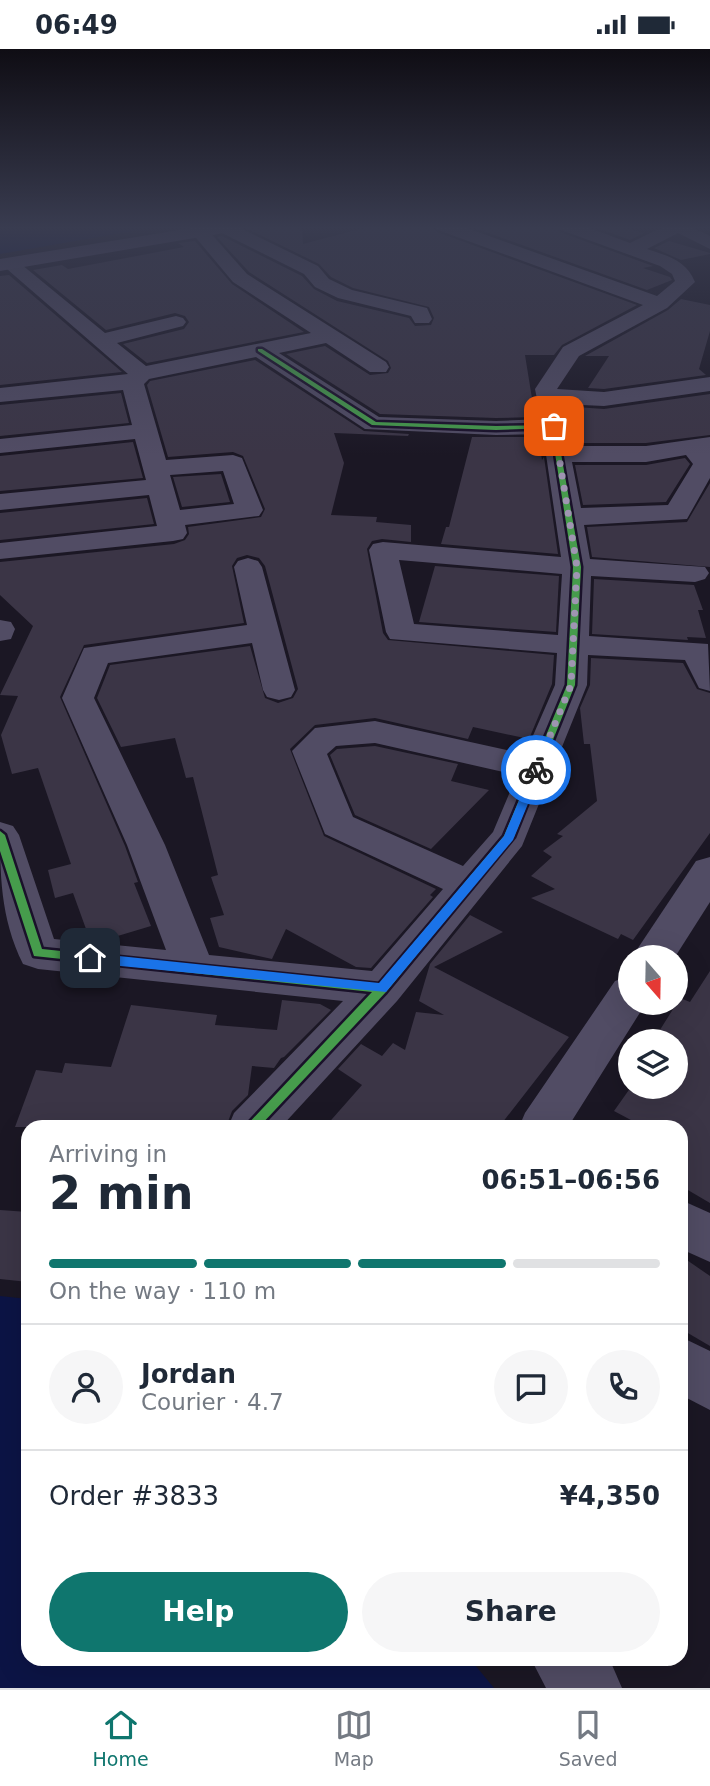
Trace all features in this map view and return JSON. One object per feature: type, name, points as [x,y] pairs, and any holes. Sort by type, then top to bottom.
[{"type":"street","points":[[0,551],[173,533],[144,431],[137,378],[101,340],[53,302]]},
{"type":"street","points":[[278,302],[378,367]]},
{"type":"street","points":[[380,302],[420,312],[422,319]]},
{"type":"street","points":[[656,302],[660,304]]},
{"type":"street","points":[[258,1120],[382,989],[509,837],[571,685],[577,567],[546,389],[571,352],[660,304]]},
{"type":"street","points":[[101,340],[176,323]]},
{"type":"street","points":[[0,395],[137,378],[329,336]]},
{"type":"street","points":[[260,350],[374,424],[496,428],[554,426],[646,453],[701,446],[706,463],[677,513],[569,517]]},
{"type":"street","points":[[554,426],[604,398],[710,384]]},
{"type":"street","points":[[0,446],[144,431]]},
{"type":"street","points":[[0,502],[233,463],[250,510],[169,519]]},
{"type":"street","points":[[695,573],[577,567],[383,550],[401,632],[697,651],[710,681]]},
{"type":"street","points":[[248,567],[279,689]]},
{"type":"street","points":[[194,969],[146,845],[78,698],[95,655],[264,632]]},
{"type":"street","points":[[468,885],[338,825],[309,751],[327,736],[374,732],[537,768]]},
{"type":"street","points":[[1,843],[38,953],[382,989]]},
{"type":"street","points":[[661,945],[710,871]]},
{"type":"street","points":[[547,1120],[618,1011]]},
{"type":"street","points":[[688,1227],[710,1239]]},
{"type":"street","points":[[688,1368],[710,1382]]},
{"type":"street","points":[[569,1666],[589,1688]]},
{"type":"shaded area","points":[[0,1296],[21,1298],[21,1666],[476,1666],[494,1688],[0,1688]]},
{"type":"building","points":[[0,302],[41,302],[122,372],[0,385]]},
{"type":"building","points":[[73,302],[260,302],[304,332],[147,363],[123,344],[184,329],[189,322],[185,316],[175,313],[106,330]]},
{"type":"building","points":[[297,302],[343,302],[409,318],[415,326],[431,325],[434,318],[429,307],[411,302],[630,302],[637,305],[562,345],[554,355],[525,355],[535,417],[380,414],[286,354],[325,346],[370,375],[388,373],[391,368],[388,361]]},
{"type":"building","points":[[677,302],[710,305],[710,331],[699,369],[706,375],[604,389],[588,388],[609,356],[585,356]]},
{"type":"building","points":[[255,360],[364,431],[409,434],[334,433],[344,463],[331,515],[377,517],[376,522],[411,525],[411,542],[382,539],[372,541],[367,549],[383,633],[388,640],[554,655],[552,684],[529,739],[473,727],[468,739],[375,718],[315,725],[290,749],[324,836],[436,889],[430,895],[433,897],[371,968],[356,967],[286,929],[272,959],[219,947],[210,918],[224,915],[211,877],[218,875],[193,777],[186,778],[175,738],[121,747],[97,698],[110,665],[250,646],[265,698],[278,703],[293,698],[298,689],[265,566],[259,558],[247,555],[237,558],[232,566],[244,623],[84,645],[60,697],[125,846],[138,882],[134,883],[151,926],[101,941],[90,940],[73,893],[55,898],[48,870],[71,864],[38,768],[12,774],[1,735],[18,696],[0,695],[33,626],[0,595],[0,562],[174,544],[185,540],[189,534],[188,527],[261,517],[265,509],[243,456],[233,452],[168,457],[147,385],[150,381]]},
{"type":"building","points":[[121,393],[129,423],[0,436],[0,405]]},
{"type":"building","points":[[710,394],[710,435],[646,443],[572,443],[567,421],[576,407],[604,409]]},
{"type":"building","points":[[472,437],[538,437],[542,460],[544,457],[558,554],[441,544],[446,527],[449,527]]},
{"type":"building","points":[[133,442],[143,478],[0,491],[0,456]]},
{"type":"building","points":[[685,458],[690,464],[666,502],[583,505],[575,465],[646,465]]},
{"type":"building","points":[[221,474],[230,502],[182,507],[173,477]]},
{"type":"building","points":[[710,483],[710,567],[592,557],[587,527],[687,522]]},
{"type":"building","points":[[147,498],[154,524],[0,540],[0,513]]},
{"type":"building","points":[[435,566],[559,576],[556,632],[419,622]]},
{"type":"building","points":[[594,579],[694,585],[703,610],[698,610],[706,638],[687,637],[688,640],[592,634]]},
{"type":"building","points":[[591,658],[683,663],[697,689],[710,693],[710,833],[633,940],[621,934],[618,939],[531,898],[555,889],[531,876],[552,857],[543,851],[563,836],[557,834],[597,801],[590,744],[584,744],[580,708],[590,685]]},
{"type":"building","points":[[375,746],[458,764],[451,781],[489,790],[431,849],[355,815],[330,755],[337,749]]},
{"type":"building","points":[[470,915],[503,932],[434,967],[569,1037],[504,1120],[331,1120],[362,1085],[338,1069],[361,1044],[382,1056],[393,1043],[405,1050],[416,1012],[444,1015],[419,1001],[430,964]]},
{"type":"building","points":[[710,971],[710,1203],[688,1190],[688,1120],[631,1120],[614,1111],[622,1099],[688,1099],[688,1029],[661,1029],[669,1015],[688,1015],[688,1001]]},
{"type":"building","points":[[282,1000],[320,1004],[331,1010],[274,1068],[252,1066],[248,1095],[232,1111],[229,1120],[21,1120],[21,1127],[15,1127],[36,1070],[62,1073],[65,1063],[111,1067],[131,1005],[217,1015],[215,1025],[277,1030]]},
{"type":"building","points":[[0,1210],[21,1212],[21,1281],[0,1279]]},
{"type":"building","points":[[688,1261],[710,1276],[710,1346],[688,1333]]},
{"type":"cycle path","points":[[260,350],[374,424],[496,428],[554,426],[577,567],[571,685],[509,837],[382,989]]},
{"type":"cycle path","points":[[0,835],[38,953],[382,989],[258,1120]]},
{"type":"way so far","points":[[536,770],[571,685],[577,567],[554,426]]},
{"type":"route","points":[[90,958],[382,989],[509,837],[536,770]]}]
